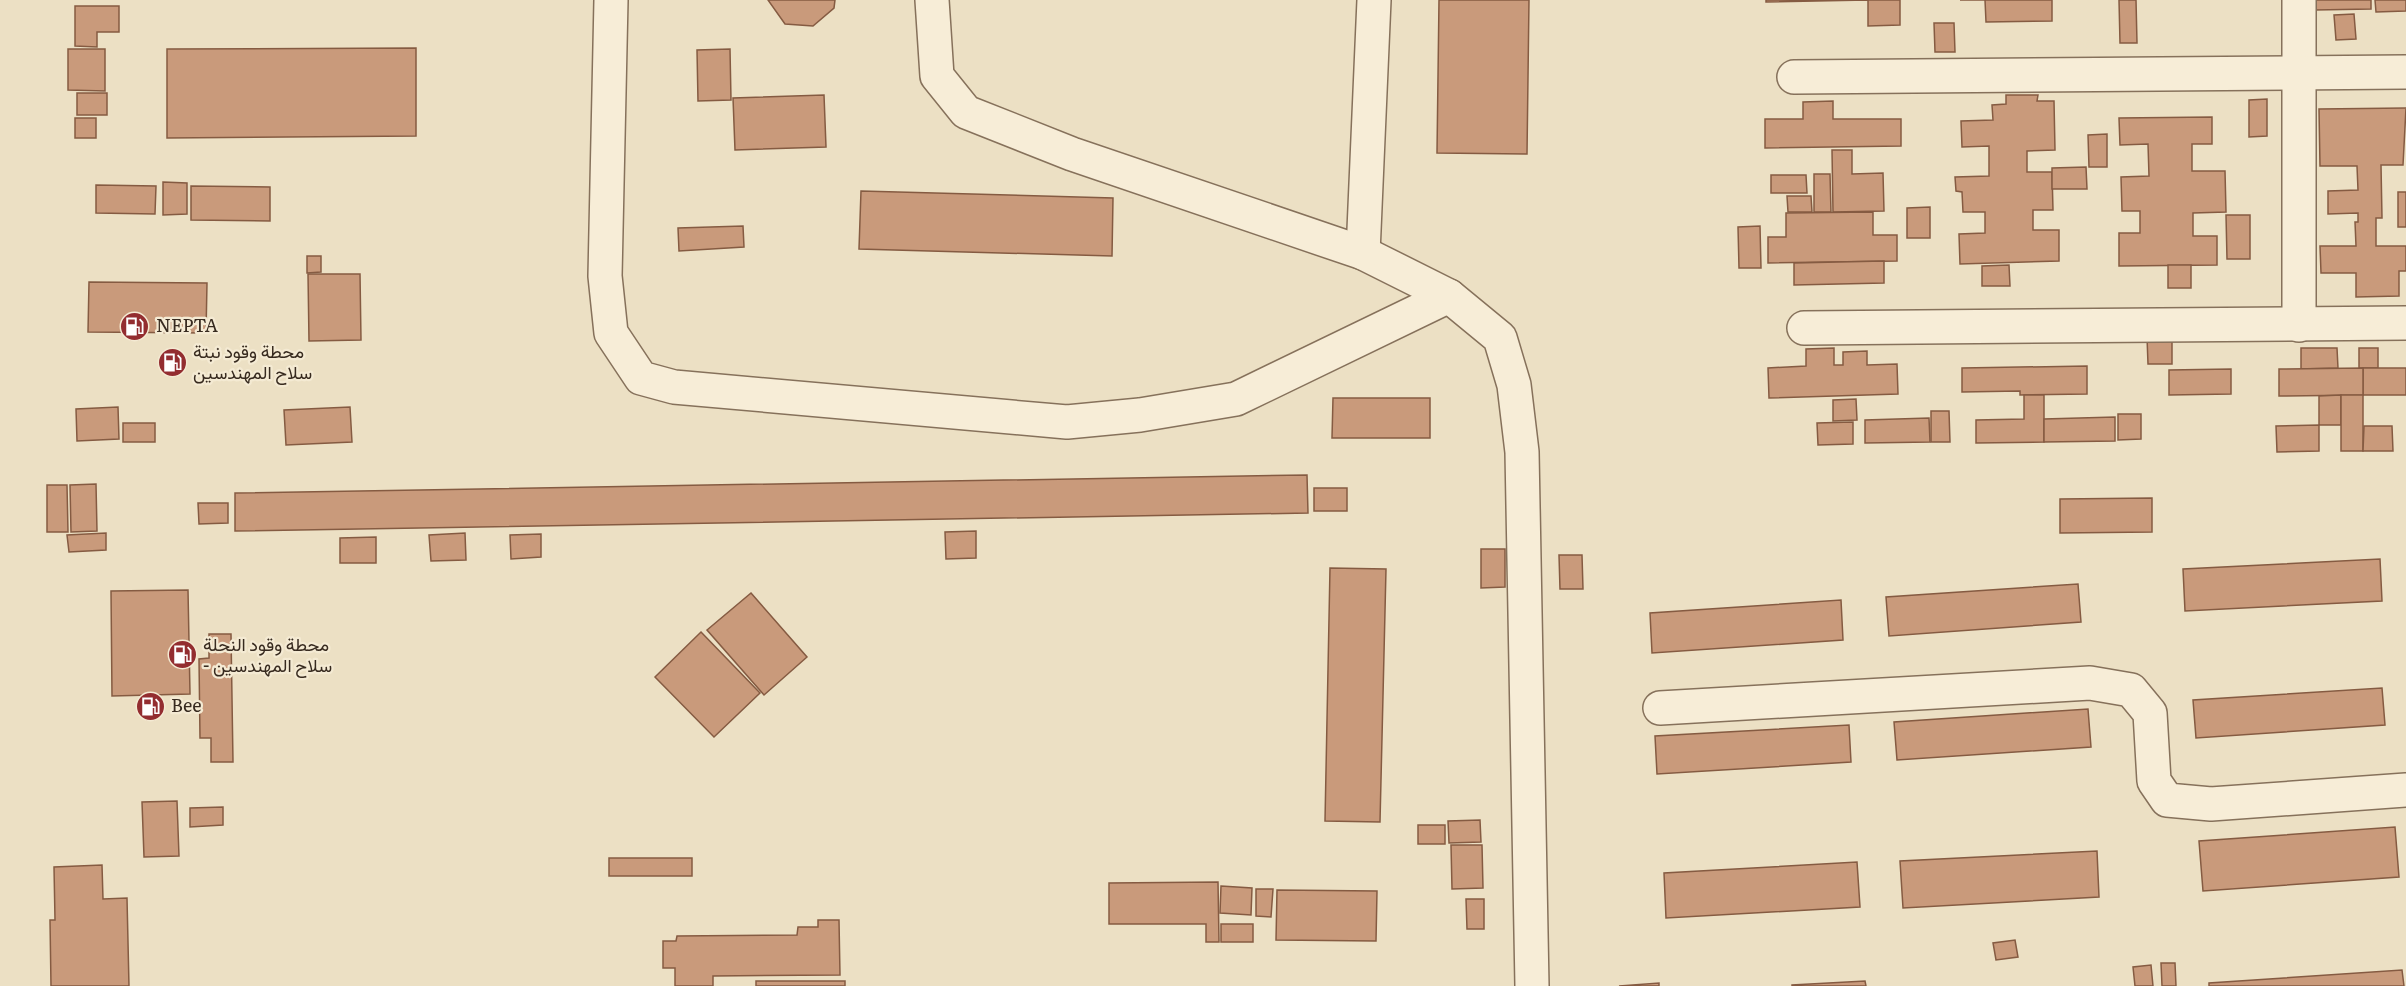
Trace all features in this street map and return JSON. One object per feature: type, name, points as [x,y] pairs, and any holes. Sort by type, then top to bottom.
[{"type":"street","points":[[611,0],[605,276],[610,333],[640,378],[674,387],[1067,422],[1140,415],[1236,399],[1449,296]]},
{"type":"street","points":[[932,0],[937,76],[966,112],[1072,154],[1363,253],[1449,296],[1500,338],[1514,385],[1522,452],[1532,986]]},
{"type":"street","points":[[1363,253],[1374,0]]},
{"type":"street","points":[[2299,0],[2299,325]]},
{"type":"street","points":[[1794,77],[2299,75],[2406,72]]},
{"type":"street","points":[[1804,328],[2406,323]]},
{"type":"street","points":[[1660,708],[2090,683],[2131,690],[2150,713],[2154,781],[2167,800],[2211,804],[2406,790]]},
{"type":"building","points":[[768,0],[835,0],[834,8],[813,26],[785,24]]},
{"type":"building","points":[[1439,0],[1529,0],[1527,154],[1437,153]]},
{"type":"building","points":[[1766,0],[1868,0],[1766,2]]},
{"type":"building","points":[[1868,0],[1900,0],[1900,25],[1868,26]]},
{"type":"building","points":[[1985,0],[2052,0],[2052,21],[1986,22]]},
{"type":"building","points":[[2119,0],[2136,0],[2137,43],[2120,43]]},
{"type":"building","points":[[2315,0],[2371,0],[2371,9],[2315,10]]},
{"type":"building","points":[[2375,0],[2406,0],[2406,11],[2376,12]]},
{"type":"building","points":[[75,6],[119,6],[119,32],[97,32],[97,47],[75,46]]},
{"type":"building","points":[[2354,14],[2356,39],[2336,40],[2334,15]]},
{"type":"building","points":[[1934,23],[1954,23],[1955,52],[1935,52]]},
{"type":"building","points":[[416,48],[416,136],[167,138],[167,49]]},
{"type":"building","points":[[68,49],[105,49],[105,91],[68,90]]},
{"type":"building","points":[[730,49],[731,100],[698,101],[697,50]]},
{"type":"building","points":[[77,93],[107,93],[107,115],[77,115]]},
{"type":"building","points":[[824,95],[826,147],[735,150],[733,98]]},
{"type":"building","points":[[2006,95],[2038,95],[2037,101],[2054,101],[2055,150],[2027,151],[2027,172],[2052,172],[2053,210],[2033,210],[2033,230],[2059,230],[2059,261],[1960,264],[1959,234],[1985,233],[1985,212],[1963,212],[1962,192],[1956,191],[1955,177],[1989,176],[1989,146],[1962,147],[1961,121],[1993,120],[1992,105],[2006,104]]},
{"type":"building","points":[[2267,99],[2267,136],[2249,137],[2249,100]]},
{"type":"building","points":[[1833,101],[1833,119],[1901,119],[1901,146],[1765,148],[1765,119],[1803,119],[1803,102]]},
{"type":"building","points":[[2406,108],[2403,165],[2381,165],[2382,218],[2376,218],[2376,246],[2406,246],[2406,271],[2399,271],[2399,296],[2356,297],[2356,273],[2321,273],[2320,246],[2356,246],[2355,222],[2358,222],[2358,213],[2328,214],[2328,191],[2358,190],[2357,166],[2320,166],[2319,109]]},
{"type":"building","points":[[2212,117],[2212,144],[2192,144],[2192,171],[2225,171],[2226,212],[2193,213],[2193,236],[2217,236],[2217,265],[2119,266],[2119,233],[2140,233],[2140,211],[2122,211],[2121,177],[2149,176],[2148,144],[2120,145],[2119,118]]},
{"type":"building","points":[[75,118],[96,118],[96,138],[75,138]]},
{"type":"building","points":[[2107,134],[2107,167],[2089,167],[2088,135]]},
{"type":"building","points":[[1832,150],[1852,150],[1852,174],[1883,173],[1884,211],[1833,212]]},
{"type":"building","points":[[2086,167],[2087,189],[2052,189],[2052,168]]},
{"type":"building","points":[[1814,174],[1830,174],[1831,212],[1814,212]]},
{"type":"building","points":[[1771,175],[1806,175],[1807,193],[1771,193]]},
{"type":"building","points":[[163,182],[187,183],[187,214],[163,215]]},
{"type":"building","points":[[96,185],[156,186],[155,214],[96,213]]},
{"type":"building","points":[[191,186],[270,187],[270,221],[191,220]]},
{"type":"building","points":[[861,191],[1113,198],[1112,256],[859,249]]},
{"type":"building","points":[[2398,192],[2406,192],[2406,227],[2398,227]]},
{"type":"building","points":[[1787,196],[1811,196],[1812,212],[1788,212]]},
{"type":"building","points":[[1930,207],[1930,238],[1907,238],[1907,208]]},
{"type":"building","points":[[1873,212],[1873,235],[1897,235],[1897,261],[1768,263],[1768,237],[1786,237],[1786,213]]},
{"type":"building","points":[[2226,215],[2250,215],[2250,259],[2227,259]]},
{"type":"building","points":[[743,226],[744,247],[679,251],[678,228]]},
{"type":"building","points":[[1760,226],[1761,268],[1739,268],[1738,227]]},
{"type":"building","points":[[307,256],[321,256],[321,272],[307,273]]},
{"type":"building","points":[[1884,261],[1884,283],[1794,285],[1794,263]]},
{"type":"building","points":[[2009,265],[2010,286],[1982,286],[1982,266]]},
{"type":"building","points":[[2168,265],[2191,265],[2191,288],[2168,288]]},
{"type":"building","points":[[308,274],[360,274],[361,340],[309,341]]},
{"type":"building","points":[[89,282],[207,283],[206,333],[88,332]]},
{"type":"building","points":[[2172,336],[2172,364],[2148,364],[2147,337]]},
{"type":"building","points":[[1834,348],[1834,365],[1843,365],[1843,352],[1867,351],[1867,365],[1897,364],[1898,394],[1769,398],[1768,368],[1806,366],[1806,349]]},
{"type":"building","points":[[2301,348],[2337,348],[2338,368],[2301,369]]},
{"type":"building","points":[[2359,348],[2378,348],[2378,368],[2359,368]]},
{"type":"building","points":[[2087,366],[2087,394],[2020,395],[2020,391],[1962,392],[1962,368]]},
{"type":"building","points":[[2363,368],[2406,368],[2406,395],[2363,395]]},
{"type":"building","points":[[2363,368],[2363,395],[2279,396],[2279,369]]},
{"type":"building","points":[[2231,369],[2231,394],[2169,395],[2169,370]]},
{"type":"building","points":[[2024,395],[2044,395],[2044,442],[1976,443],[1976,420],[2024,419]]},
{"type":"building","points":[[2341,395],[2341,425],[2319,425],[2319,396]]},
{"type":"building","points":[[2341,395],[2363,395],[2363,451],[2341,451]]},
{"type":"building","points":[[1333,398],[1430,398],[1430,438],[1332,438]]},
{"type":"building","points":[[1856,399],[1857,420],[1833,421],[1833,400]]},
{"type":"building","points":[[118,407],[119,439],[77,441],[76,409]]},
{"type":"building","points":[[350,407],[352,442],[286,445],[284,410]]},
{"type":"building","points":[[1931,411],[1949,411],[1950,442],[1931,442]]},
{"type":"building","points":[[2118,414],[2141,414],[2141,439],[2118,440]]},
{"type":"building","points":[[2115,417],[2115,441],[2044,442],[2044,419]]},
{"type":"building","points":[[1929,418],[1930,442],[1865,443],[1865,420]]},
{"type":"building","points":[[1853,422],[1853,444],[1818,445],[1817,423]]},
{"type":"building","points":[[123,423],[155,423],[155,442],[123,442]]},
{"type":"building","points":[[2319,425],[2319,451],[2277,452],[2276,426]]},
{"type":"building","points":[[2364,426],[2392,426],[2393,451],[2363,451]]},
{"type":"building","points":[[1307,475],[1308,513],[235,531],[235,493]]},
{"type":"building","points":[[96,484],[97,531],[71,532],[70,485]]},
{"type":"building","points":[[47,485],[67,485],[68,532],[47,532]]},
{"type":"building","points":[[1314,488],[1347,488],[1347,511],[1314,511]]},
{"type":"building","points":[[2152,498],[2152,532],[2060,533],[2060,499]]},
{"type":"building","points":[[198,503],[228,503],[228,523],[199,524]]},
{"type":"building","points":[[976,531],[976,558],[946,559],[945,532]]},
{"type":"building","points":[[106,533],[106,550],[69,552],[67,535]]},
{"type":"building","points":[[465,533],[466,560],[431,561],[429,535]]},
{"type":"building","points":[[541,534],[541,557],[511,559],[510,535]]},
{"type":"building","points":[[376,537],[376,563],[340,563],[340,538]]},
{"type":"building","points":[[1481,549],[1505,549],[1505,587],[1481,588]]},
{"type":"building","points":[[1559,555],[1582,555],[1583,589],[1560,589]]},
{"type":"building","points":[[2380,559],[2382,601],[2185,611],[2183,569]]},
{"type":"building","points":[[1330,568],[1386,569],[1380,822],[1325,821]]},
{"type":"building","points":[[2078,584],[2081,622],[1889,636],[1886,597]]},
{"type":"building","points":[[188,590],[190,694],[112,696],[111,591]]},
{"type":"building","points":[[751,593],[807,657],[764,695],[707,630]]},
{"type":"building","points":[[1841,600],[1843,640],[1652,653],[1650,613]]},
{"type":"building","points":[[701,632],[760,693],[714,737],[655,677]]},
{"type":"building","points":[[209,634],[231,634],[233,762],[211,762],[211,738],[200,738],[199,659],[209,658]]},
{"type":"building","points":[[2382,688],[2385,725],[2196,738],[2193,700]]},
{"type":"building","points":[[2088,709],[2091,747],[1897,760],[1894,722]]},
{"type":"building","points":[[1849,725],[1851,762],[1657,774],[1655,736]]},
{"type":"building","points":[[177,801],[179,856],[144,857],[142,802]]},
{"type":"building","points":[[223,807],[223,825],[190,827],[190,808]]},
{"type":"building","points":[[1480,820],[1481,842],[1449,843],[1448,821]]},
{"type":"building","points":[[1418,825],[1445,825],[1445,844],[1418,844]]},
{"type":"building","points":[[2395,827],[2399,877],[2203,891],[2199,841]]},
{"type":"building","points":[[1451,845],[1482,845],[1483,888],[1452,889]]},
{"type":"building","points":[[2097,851],[2099,897],[1903,908],[1900,861]]},
{"type":"building","points":[[609,858],[692,858],[692,876],[609,876]]},
{"type":"building","points":[[1857,862],[1860,907],[1666,918],[1664,873]]},
{"type":"building","points":[[102,865],[103,899],[127,898],[129,986],[51,986],[50,920],[55,920],[54,867]]},
{"type":"building","points":[[1218,882],[1219,942],[1206,942],[1206,924],[1109,924],[1109,883]]},
{"type":"building","points":[[1221,886],[1252,888],[1251,915],[1220,913]]},
{"type":"building","points":[[1256,889],[1273,889],[1271,917],[1256,916]]},
{"type":"building","points":[[1277,890],[1377,891],[1376,941],[1276,940]]},
{"type":"building","points":[[1466,899],[1484,899],[1484,929],[1467,929]]},
{"type":"building","points":[[818,920],[839,920],[840,975],[713,976],[713,986],[675,986],[675,968],[663,968],[663,941],[676,941],[677,936],[797,935],[798,927],[818,927]]},
{"type":"building","points":[[1221,924],[1253,924],[1253,942],[1221,942]]},
{"type":"building","points":[[2015,940],[2018,957],[1996,960],[1993,943]]},
{"type":"building","points":[[2161,963],[2175,963],[2176,986],[2162,986]]},
{"type":"building","points":[[2151,965],[2153,986],[2135,986],[2133,967]]},
{"type":"building","points":[[2402,970],[2404,986],[2209,986],[2209,983]]},
{"type":"building","points":[[756,981],[845,981],[845,986],[756,986]]},
{"type":"building","points":[[1865,981],[1866,986],[1792,986],[1792,985]]},
{"type":"building","points":[[1659,983],[1659,986],[1619,986]]},
{"type":"place","name":"NEPTA","points":[[135,326]]},
{"type":"place","name":"محطة وقود نبتة سلاح المهندسين","points":[[172,362]]},
{"type":"place","name":"محطة وقود النحلة - سلاح المهندسين","points":[[182,655]]},
{"type":"place","name":"Bee","points":[[150,706]]}]
